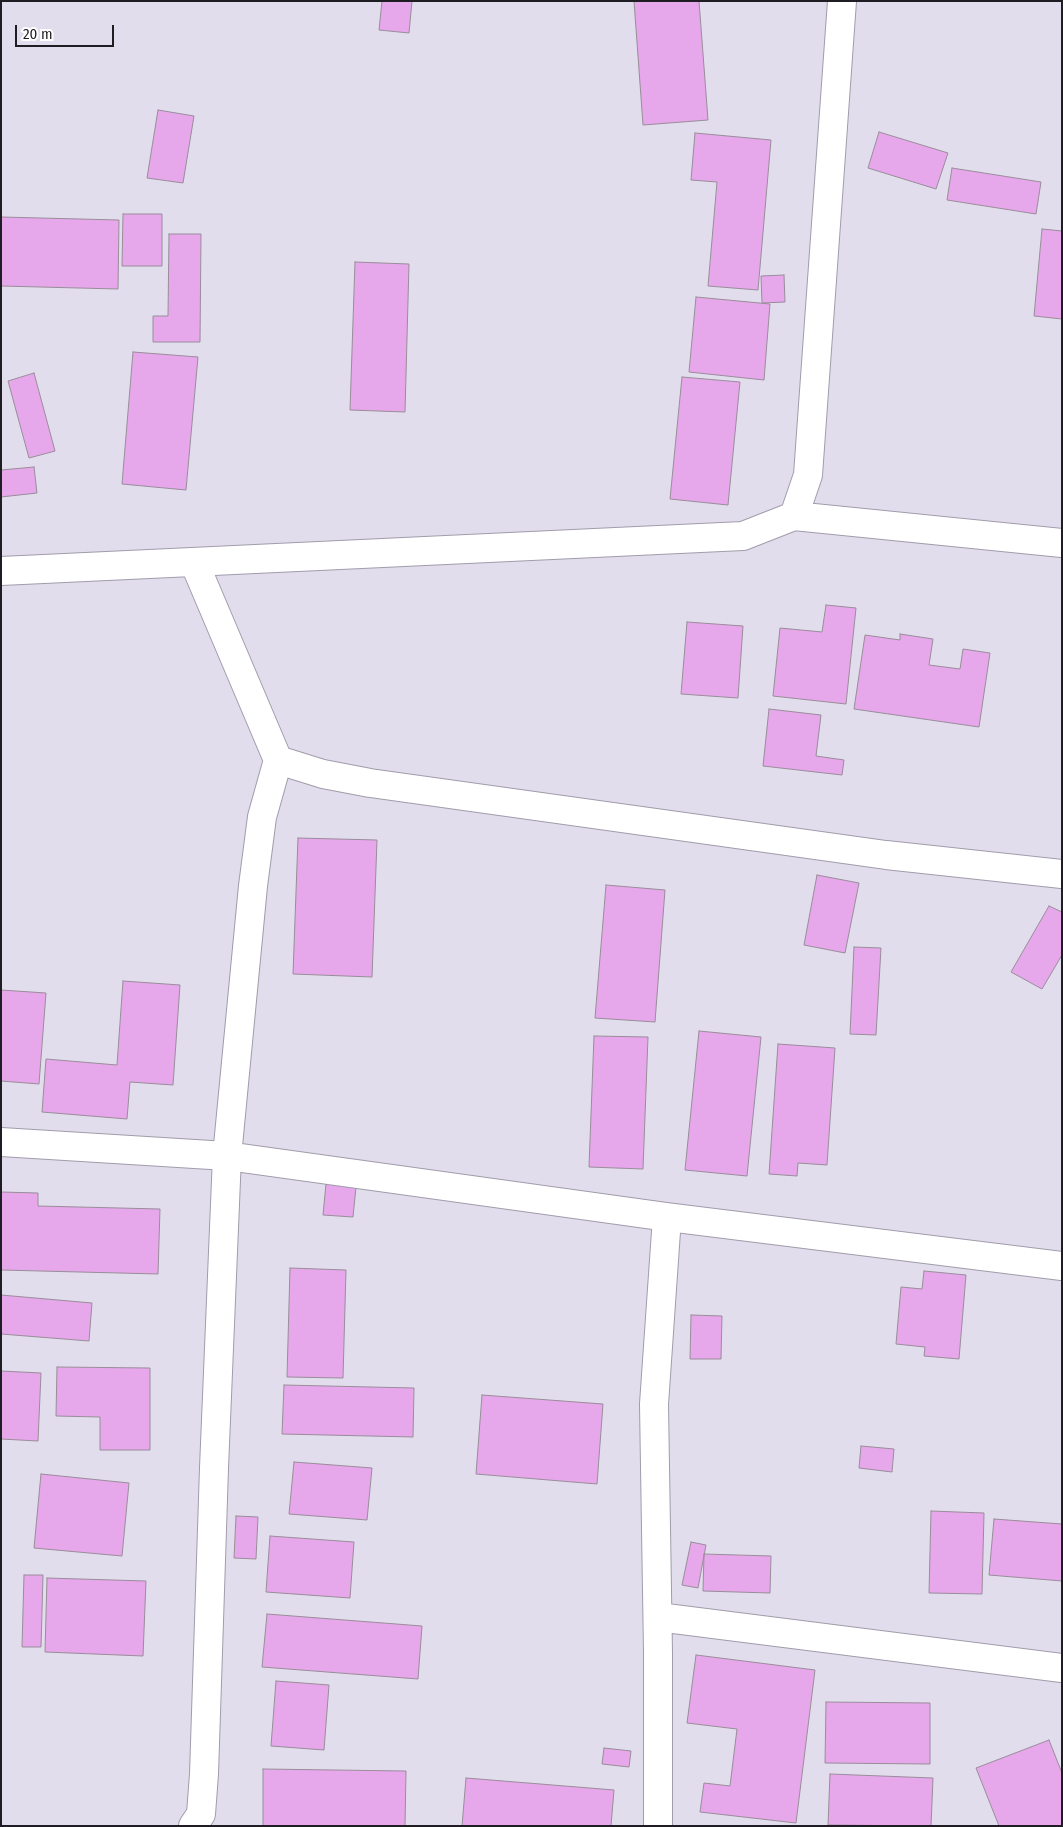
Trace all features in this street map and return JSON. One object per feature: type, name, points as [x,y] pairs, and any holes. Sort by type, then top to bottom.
[{"type":"street","points":[[794,516],[808,475],[842,1]]},
{"type":"street","points":[[1,571],[743,536],[794,516],[1062,543]]},
{"type":"street","points":[[193,1826],[201,1814],[204,1774],[227,1156],[262,817],[278,760],[194,562]]},
{"type":"street","points":[[278,760],[323,774],[370,783],[886,855],[1062,874]]},
{"type":"street","points":[[1,1142],[227,1156],[668,1217],[1062,1266]]},
{"type":"street","points":[[658,1826],[658,1617],[654,1404],[668,1217]]},
{"type":"street","points":[[658,1617],[1062,1668]]},
{"type":"building","points":[[382,1],[412,1],[409,33],[379,30]]},
{"type":"building","points":[[634,1],[699,1],[708,120],[643,125]]},
{"type":"building","points":[[158,110],[194,116],[183,183],[147,178]]},
{"type":"building","points":[[879,132],[948,153],[936,189],[868,168]]},
{"type":"building","points":[[695,133],[771,140],[758,290],[708,286],[717,182],[691,180]]},
{"type":"building","points":[[952,168],[1041,182],[1036,214],[947,200]]},
{"type":"building","points":[[123,214],[162,214],[162,266],[122,266]]},
{"type":"building","points":[[1,217],[119,220],[118,289],[1,286]]},
{"type":"building","points":[[1042,229],[1062,231],[1062,319],[1034,316]]},
{"type":"building","points":[[169,234],[201,234],[200,342],[153,342],[153,316],[168,316]]},
{"type":"building","points":[[355,262],[409,264],[405,412],[350,410]]},
{"type":"building","points":[[784,275],[785,302],[762,303],[761,276]]},
{"type":"building","points":[[696,297],[770,304],[764,380],[689,372]]},
{"type":"building","points":[[133,352],[198,357],[186,490],[122,484]]},
{"type":"building","points":[[34,373],[55,451],[29,458],[8,381]]},
{"type":"building","points":[[682,377],[740,382],[728,505],[670,499]]},
{"type":"building","points":[[34,467],[37,493],[1,497],[1,470]]},
{"type":"building","points":[[826,605],[856,608],[846,704],[773,696],[780,628],[822,632]]},
{"type":"building","points":[[687,622],[743,626],[738,698],[681,694]]},
{"type":"building","points":[[900,634],[933,639],[929,665],[960,669],[963,649],[990,653],[979,727],[854,709],[865,635],[900,640]]},
{"type":"building","points":[[769,709],[821,715],[816,756],[844,760],[842,775],[763,766]]},
{"type":"building","points":[[298,838],[377,840],[372,977],[293,974]]},
{"type":"building","points":[[817,875],[859,883],[845,953],[804,945]]},
{"type":"building","points":[[606,885],[665,890],[655,1022],[595,1018]]},
{"type":"building","points":[[1049,906],[1062,912],[1062,955],[1042,989],[1011,972]]},
{"type":"building","points":[[854,947],[881,948],[876,1035],[850,1034]]},
{"type":"building","points":[[123,981],[180,985],[173,1085],[130,1082],[127,1119],[42,1112],[46,1059],[117,1065]]},
{"type":"building","points":[[1,990],[46,993],[39,1084],[1,1081]]},
{"type":"building","points":[[699,1031],[761,1037],[747,1176],[685,1170]]},
{"type":"building","points":[[594,1036],[648,1037],[643,1169],[589,1167]]},
{"type":"building","points":[[778,1044],[835,1048],[827,1165],[798,1163],[797,1176],[769,1174]]},
{"type":"building","points":[[326,1184],[356,1187],[353,1217],[323,1215]]},
{"type":"building","points":[[1,1192],[38,1193],[38,1206],[160,1209],[158,1274],[1,1270]]},
{"type":"building","points":[[290,1268],[346,1270],[343,1378],[287,1377]]},
{"type":"building","points":[[924,1271],[966,1275],[959,1359],[924,1356],[925,1347],[896,1344],[901,1287],[922,1289]]},
{"type":"building","points":[[1,1295],[92,1303],[89,1341],[1,1334]]},
{"type":"building","points":[[691,1315],[722,1316],[721,1359],[690,1359]]},
{"type":"building","points":[[57,1367],[150,1368],[150,1450],[100,1450],[100,1417],[56,1416]]},
{"type":"building","points":[[1,1371],[41,1373],[38,1441],[1,1439]]},
{"type":"building","points":[[284,1385],[414,1388],[413,1437],[282,1434]]},
{"type":"building","points":[[482,1395],[603,1404],[597,1484],[476,1474]]},
{"type":"building","points":[[861,1446],[894,1449],[892,1472],[859,1468]]},
{"type":"building","points":[[294,1462],[372,1468],[367,1520],[289,1514]]},
{"type":"building","points":[[41,1474],[129,1483],[122,1556],[34,1548]]},
{"type":"building","points":[[931,1511],[984,1513],[982,1594],[929,1593]]},
{"type":"building","points":[[236,1516],[258,1517],[256,1559],[234,1558]]},
{"type":"building","points":[[994,1519],[1062,1524],[1062,1581],[989,1575]]},
{"type":"building","points":[[270,1536],[354,1542],[350,1598],[266,1592]]},
{"type":"building","points":[[691,1542],[706,1545],[698,1588],[682,1585]]},
{"type":"building","points":[[704,1554],[771,1556],[770,1593],[703,1591]]},
{"type":"building","points":[[24,1575],[43,1575],[41,1647],[22,1647]]},
{"type":"building","points":[[47,1578],[146,1581],[143,1656],[45,1652]]},
{"type":"building","points":[[267,1614],[422,1626],[418,1679],[262,1667]]},
{"type":"building","points":[[696,1655],[815,1670],[796,1823],[700,1812],[704,1783],[730,1786],[737,1729],[687,1723]]},
{"type":"building","points":[[276,1681],[329,1685],[324,1750],[271,1746]]},
{"type":"building","points":[[826,1702],[930,1703],[930,1764],[825,1763]]},
{"type":"building","points":[[1049,1740],[1062,1773],[1062,1826],[999,1826],[976,1768]]},
{"type":"building","points":[[604,1748],[631,1751],[629,1767],[602,1764]]},
{"type":"building","points":[[263,1769],[406,1771],[405,1826],[263,1826]]},
{"type":"building","points":[[830,1774],[933,1778],[931,1826],[828,1825]]},
{"type":"building","points":[[466,1778],[614,1790],[611,1826],[462,1826]]}]
